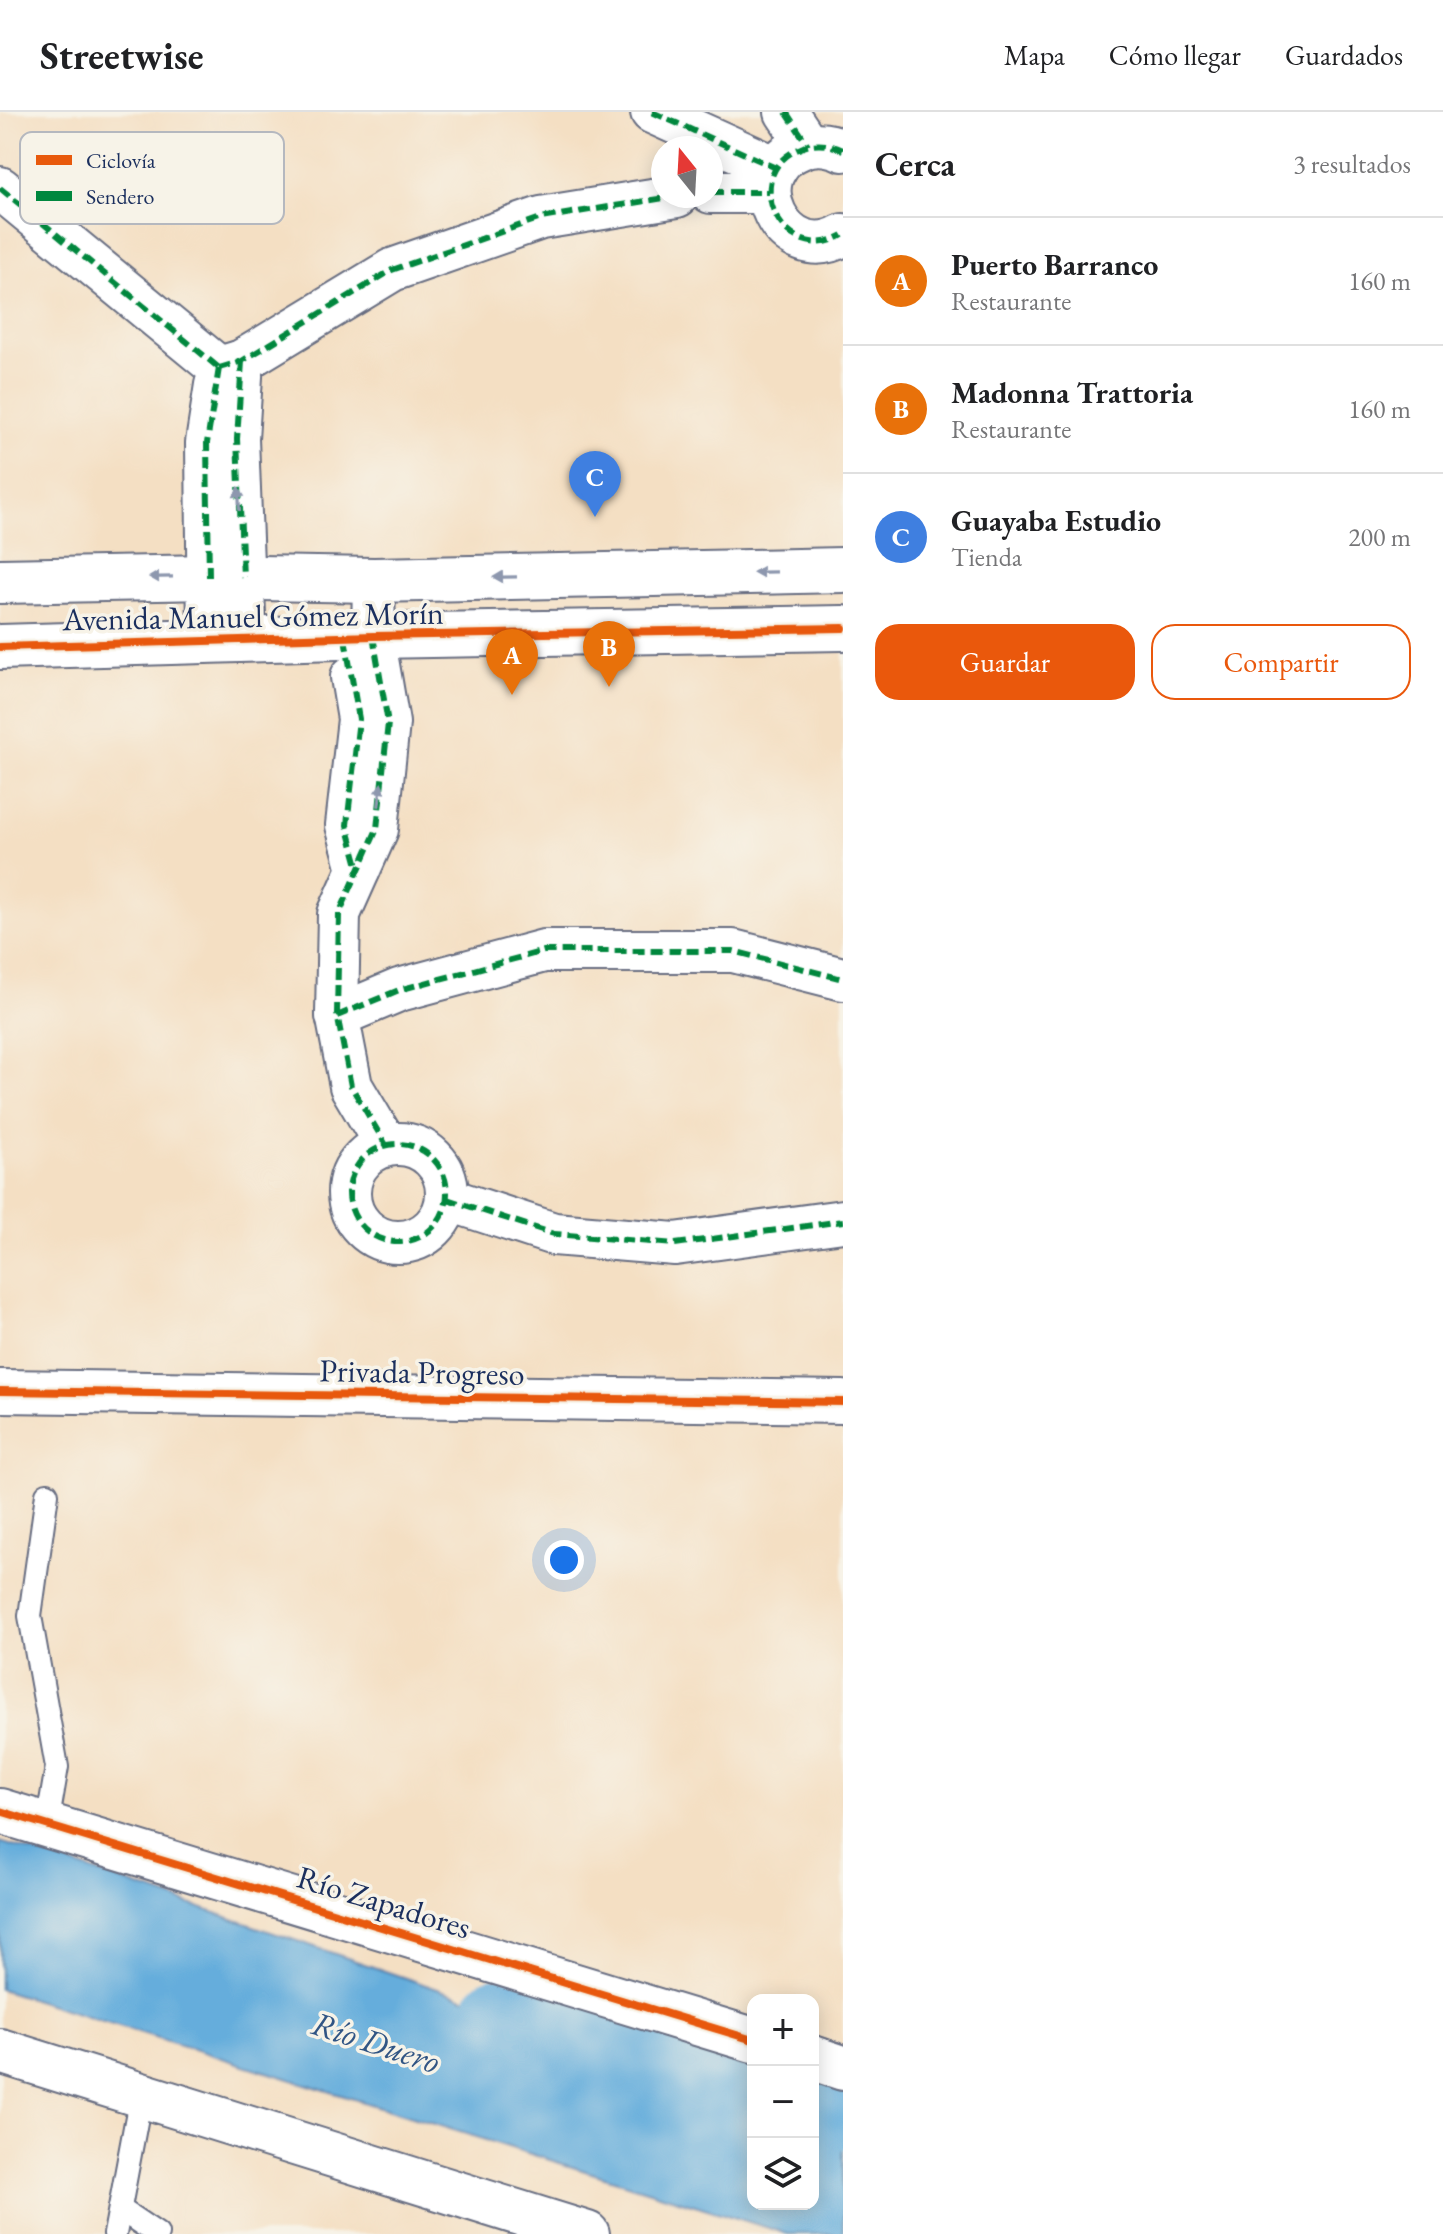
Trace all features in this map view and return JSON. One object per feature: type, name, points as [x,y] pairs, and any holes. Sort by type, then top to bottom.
[{"type":"street","points":[[652,112],[797,154]]},
{"type":"street","points":[[723,187],[797,154]]},
{"type":"street","points":[[797,154],[772,208],[779,222],[791,234],[806,241],[822,243],[843,235]]},
{"type":"street","points":[[0,188],[20,203]]},
{"type":"street","points":[[230,364],[392,270],[541,218],[651,200]]},
{"type":"street","points":[[47,224],[230,364],[237,439],[226,577],[227,640]]},
{"type":"street","name":"Avenida Manuel Gómez Morín","points":[[0,581],[226,577],[359,580],[843,570]]},
{"type":"street","points":[[359,580],[359,719],[347,825],[359,869],[339,914],[337,1016],[351,1086],[386,1145]]},
{"type":"street","name":"Avenida Manuel Gómez Morín","points":[[0,647],[843,628]]},
{"type":"street","points":[[337,1016],[399,990],[544,951],[733,951],[843,979]]},
{"type":"street","points":[[386,1145],[413,1146],[435,1161],[443,1172],[447,1199],[434,1226],[407,1240],[392,1241],[365,1229],[350,1203],[349,1188],[360,1161],[372,1151],[386,1145]]},
{"type":"street","points":[[447,1199],[554,1234],[675,1244],[843,1221]]},
{"type":"street","name":"Privada Progreso","points":[[0,1391],[843,1402]]},
{"type":"street","name":"Río Zapadores","points":[[0,1811],[747,2038]]},
{"type":"street","points":[[0,2051],[587,2234]]},
{"type":"street","points":[[819,2060],[843,2068]]},
{"type":"lane","points":[[47,1494],[30,1616],[57,1767],[47,1825]]},
{"type":"lane","points":[[115,2234],[141,2095]]},
{"type":"lane","points":[[120,2209],[157,2234]]},
{"type":"water","name":"Río Duero","points":[[0,1842],[747,2089],[747,2210],[819,2210],[819,2112],[843,2119],[843,2234],[788,2234],[0,1989]]},
{"type":"waterway","points":[[496,2009],[747,2087]]},
{"type":"waterway","points":[[819,2110],[843,2117]]},
{"type":"marked path","points":[[652,112],[776,168]]},
{"type":"marked path","points":[[786,112],[808,145]]},
{"type":"marked path","points":[[843,150],[822,144],[801,148],[782,160],[772,177],[770,196],[775,214],[786,229],[802,240],[821,242],[843,235]]},
{"type":"marked path","points":[[0,188],[20,204]]},
{"type":"marked path","points":[[723,192],[769,192]]},
{"type":"marked path","points":[[219,368],[242,361],[392,270],[541,218],[651,200]]},
{"type":"marked path","points":[[44,224],[219,368]]},
{"type":"marked path","points":[[242,361],[237,439],[243,577]]},
{"type":"marked path","points":[[209,577],[207,443],[219,368]]},
{"type":"marked path","points":[[373,636],[388,723],[377,829],[339,914],[337,1014],[351,1086],[386,1145]]},
{"type":"marked path","points":[[345,638],[359,719],[347,825],[359,869]]},
{"type":"marked path","points":[[337,1016],[399,990],[544,951],[733,951],[843,979]]},
{"type":"marked path","points":[[398,1144],[417,1148],[432,1159],[443,1174],[447,1193],[443,1212],[432,1227],[417,1238],[398,1242],[379,1238],[364,1227],[353,1212],[349,1193],[353,1174],[364,1159],[379,1148],[398,1144]]},
{"type":"marked path","points":[[447,1199],[554,1234],[675,1244],[843,1221]]},
{"type":"cycle path","points":[[0,647],[373,636],[843,628]]},
{"type":"cycle path","points":[[0,1391],[843,1402]]},
{"type":"cycle path","points":[[0,1811],[747,2038]]},
{"type":"place","name":"Guayaba Estudio","points":[[595,517]]},
{"type":"place","name":"Madonna Trattoria","points":[[609,687]]},
{"type":"place","name":"Puerto Barranco","points":[[512,695]]}]
